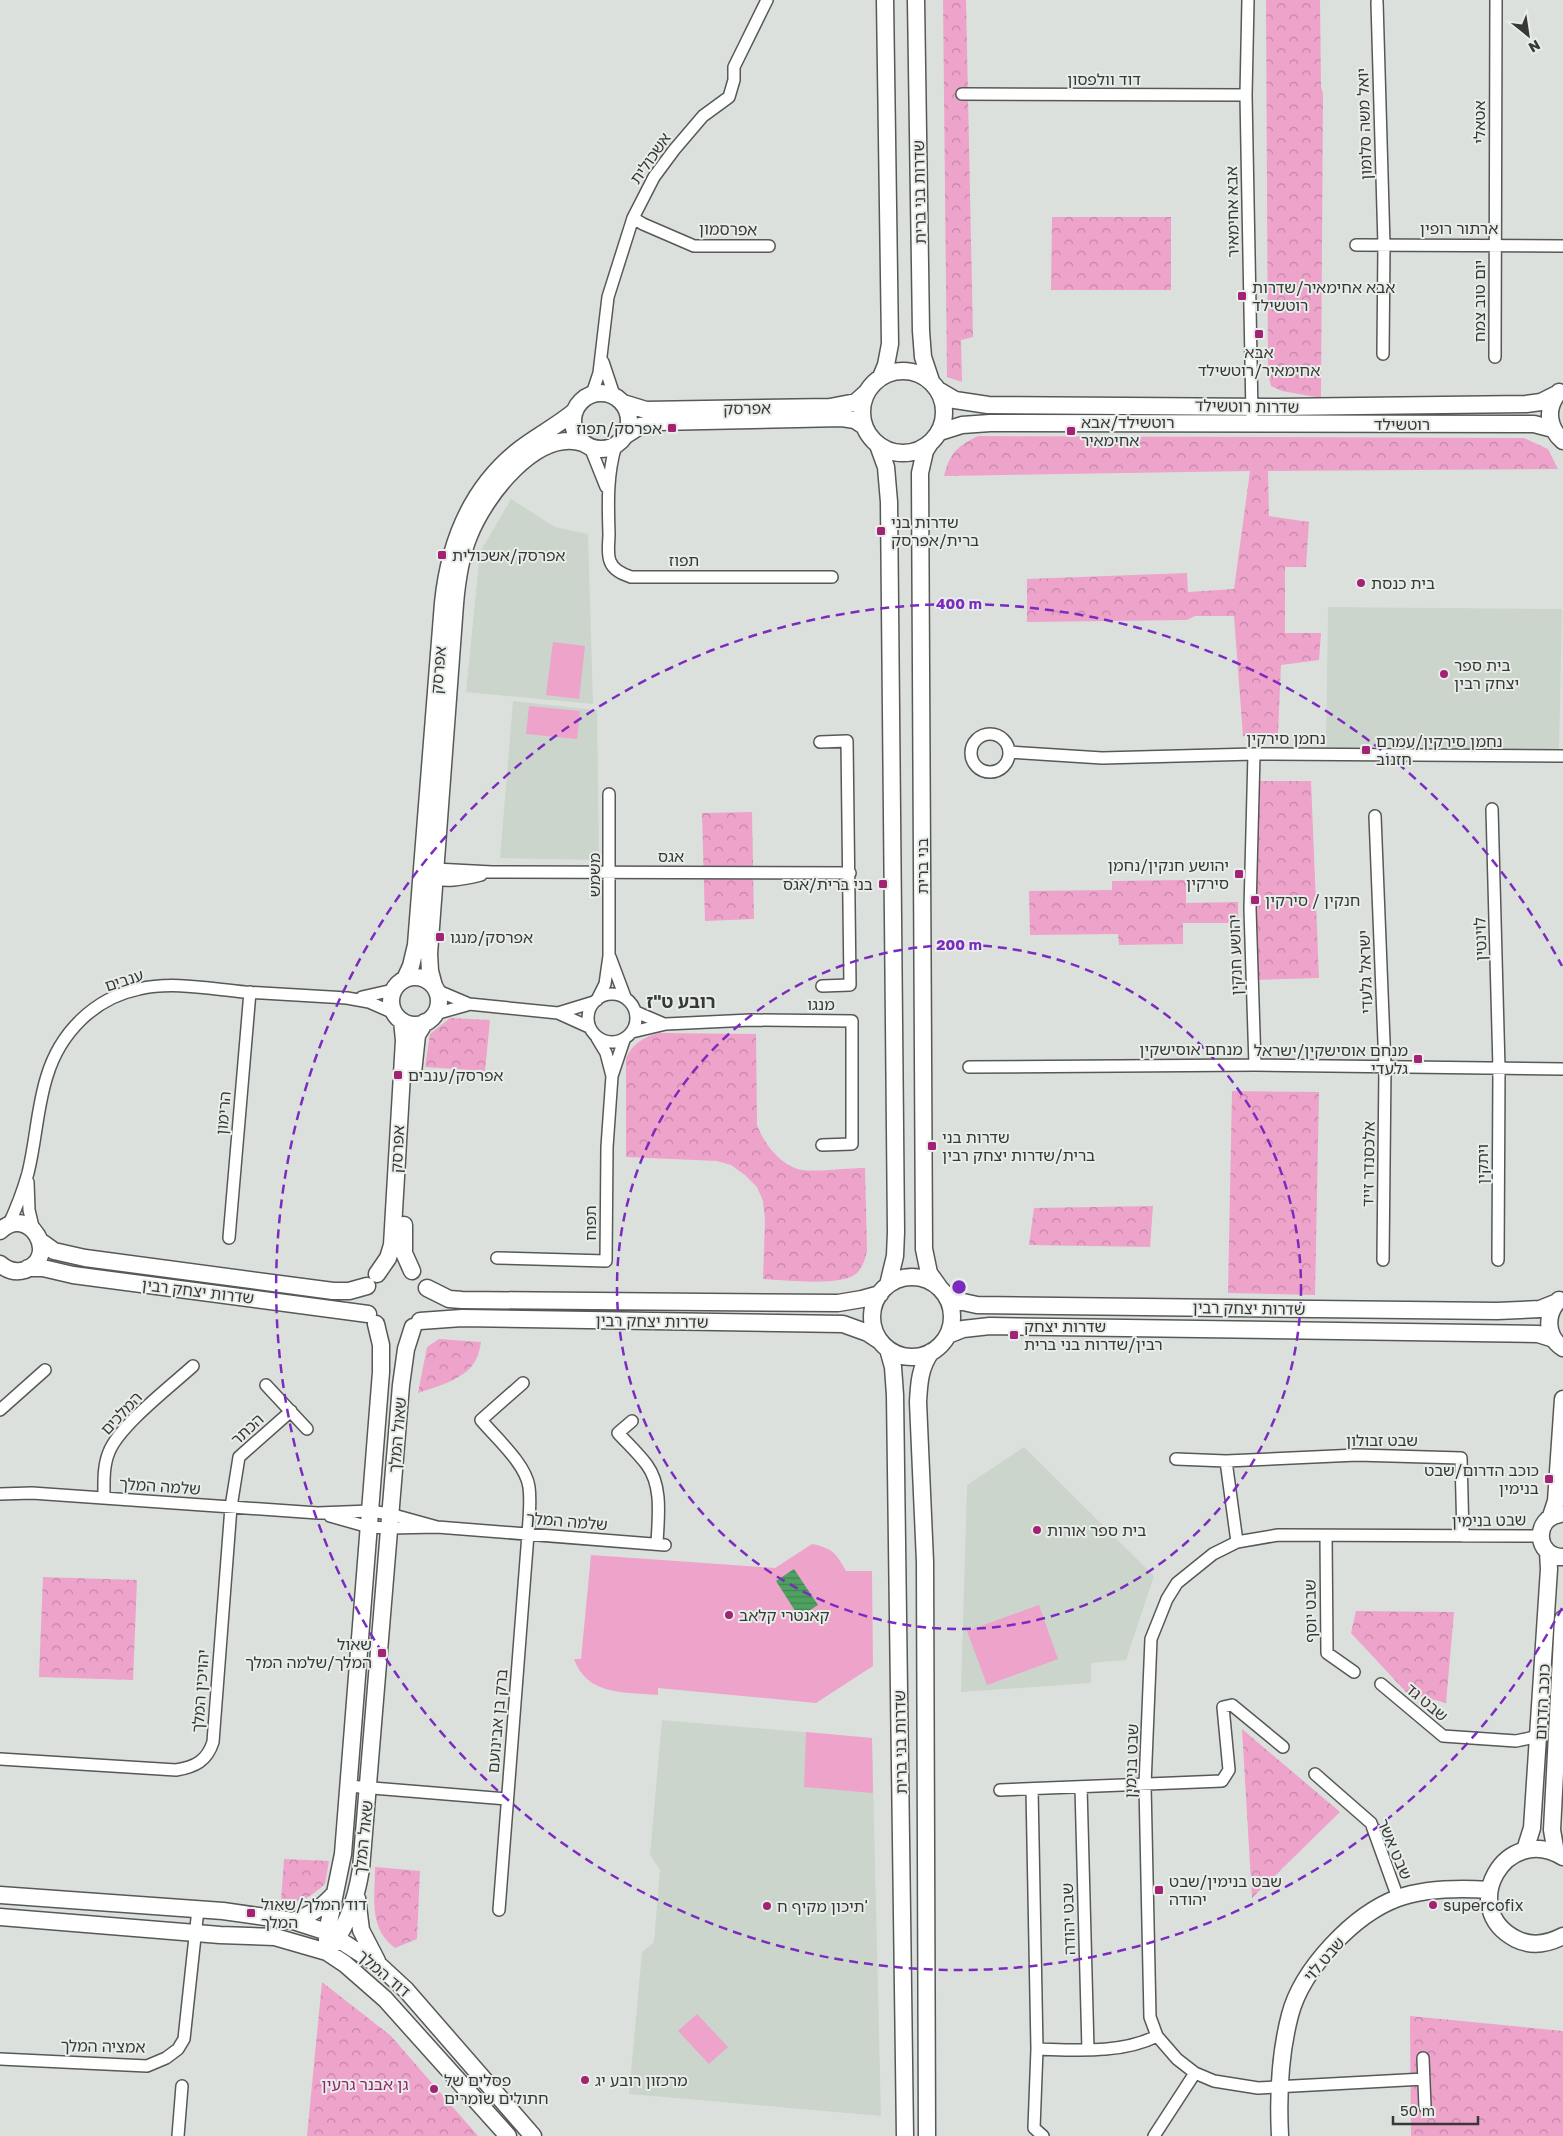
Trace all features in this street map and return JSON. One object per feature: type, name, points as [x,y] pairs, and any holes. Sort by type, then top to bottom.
[{"type":"street","name":"אשכולית","points":[[592,394],[598,380],[602,358],[603,328],[608,297],[633,218],[654,178],[674,150],[703,116],[729,97],[734,80],[734,67],[767,0]]},
{"type":"street","name":"שדרות בני ברית","points":[[881,377],[890,344],[885,0]]},
{"type":"street","name":"שדרות בני ברית","points":[[916,0],[921,332],[923,357],[935,386]]},
{"type":"street","name":"אבא אחימאיר","points":[[1248,0],[1246,95],[1252,423]]},
{"type":"street","name":"אטאלי","points":[[1496,1],[1496,244]]},
{"type":"street","name":"יואל משה סלומון","points":[[1378,2],[1384,245],[1383,354]]},
{"type":"street","name":"דוד וולפסון","points":[[962,94],[1246,95]]},
{"type":"street","name":"אפרסמון","points":[[633,218],[694,246],[769,246]]},
{"type":"street","name":"ארתור רופין","points":[[1356,245],[1496,244],[1563,246]]},
{"type":"street","name":"יום טוב צמח","points":[[1495,357],[1496,244]]},
{"type":"street","name":"אשכולית","points":[[602,358],[619,399]]},
{"type":"street","points":[[902,371],[912,372],[935,386],[945,411],[944,422],[935,438],[918,451],[904,453],[890,452],[878,445],[864,426],[862,409],[867,392],[881,377],[902,371]]},
{"type":"street","name":"שדרות רוטשילד","points":[[935,386],[955,400],[988,405],[1526,404],[1541,402],[1560,391]]},
{"type":"street","points":[[1560,391],[1550,411],[1560,438]]},
{"type":"street","points":[[605,392],[619,399],[629,416],[629,426],[621,440],[602,449],[587,445],[574,428],[575,411],[582,400],[592,394],[605,392]]},
{"type":"street","name":"אפרסק","points":[[619,399],[646,410],[830,407],[856,402],[867,392]]},
{"type":"street","name":"אפרסק","points":[[435,988],[430,971],[429,954],[430,873],[445,581],[454,542],[472,504],[495,474],[518,451],[558,425],[575,411]]},
{"type":"street","name":"אפרסק","points":[[621,440],[640,426],[657,422],[842,418],[855,420],[864,426]]},
{"type":"street","name":"שדרות רוטשילד","points":[[935,438],[962,425],[990,423],[1252,423]]},
{"type":"street","name":"רוטשילד","points":[[1252,423],[1534,424],[1560,438]]},
{"type":"street","name":"בני ברית","points":[[935,438],[925,450],[920,473],[924,1248],[929,1273],[942,1291]]},
{"type":"street","name":"אפרסק","points":[[399,985],[411,966],[430,873],[456,590],[459,568],[466,546],[482,510],[504,482],[525,460],[546,446],[556,442],[570,440],[587,445]]},
{"type":"street","name":"תפוז","points":[[621,440],[610,466],[608,494],[610,561],[614,568],[623,574],[631,576],[832,577]]},
{"type":"street","name":"תפוז","points":[[587,445],[600,468],[608,494]]},
{"type":"street","name":"בני ברית","points":[[878,445],[886,467],[889,502],[896,1232],[895,1256],[884,1289]]},
{"type":"street","points":[[820,742],[846,741],[850,873],[850,984],[822,986]]},
{"type":"street","name":"נחמן סירקין","points":[[1009,752],[1102,758],[1254,754],[1563,756]]},
{"type":"street","name":"יהושע חנקין","points":[[1254,754],[1250,910],[1255,1065]]},
{"type":"street","name":"משמש","points":[[595,1001],[605,984],[609,956],[609,794]]},
{"type":"street","name":"לוינטין","points":[[1492,809],[1499,1068]]},
{"type":"street","name":"ישראל גלעדי","points":[[1375,816],[1385,1067]]},
{"type":"street","name":"אגס","points":[[430,873],[464,879],[492,872],[850,873]]},
{"type":"street","name":"משמש","points":[[609,956],[625,997]]},
{"type":"street","points":[[469,1004],[414,1025],[398,1017],[391,1002],[399,985],[421,978],[435,988],[469,1004],[558,1013],[589,1028],[597,1038],[610,1043],[628,1036],[636,1026],[634,1006],[625,997],[607,994],[595,1001],[558,1013]]},
{"type":"street","name":"ענבים","points":[[348,998],[374,996],[399,985]]},
{"type":"street","name":"ענבים","points":[[4,1228],[16,1209],[28,1173],[43,1090],[49,1070],[64,1038],[82,1018],[103,1004],[139,989],[174,986],[348,998],[369,1002],[398,1017]]},
{"type":"street","points":[[430,1018],[439,1002],[435,988]]},
{"type":"street","name":"הרימון","points":[[230,1238],[250,992]]},
{"type":"street","points":[[589,1028],[588,1014],[595,1001]]},
{"type":"street","name":"מנגו","points":[[636,1012],[666,1024]]},
{"type":"street","name":"אפרסק","points":[[372,1280],[388,1258],[392,1244],[404,1040],[398,1017]]},
{"type":"street","name":"אפרסק","points":[[412,1271],[404,1253],[404,1227],[414,1056],[417,1035],[430,1018]]},
{"type":"street","name":"מנגו","points":[[628,1036],[666,1024],[751,1020],[852,1021],[852,1144],[822,1145]]},
{"type":"street","name":"תפוח","points":[[497,1258],[606,1261],[606,1147],[612,1076],[628,1036]]},
{"type":"street","name":"תפוח","points":[[597,1038],[606,1053],[612,1076]]},
{"type":"street","name":"מנחם אוסישקין","points":[[969,1067],[1255,1065],[1563,1069]]},
{"type":"street","name":"אלכסנדר זייד","points":[[1383,1260],[1385,1067]]},
{"type":"street","name":"ויתקין","points":[[1498,1260],[1499,1068]]},
{"type":"street","name":"ענבים","points":[[28,1173],[29,1210],[37,1236]]},
{"type":"street","name":"שדרות יצחק רבין","points":[[4,1228],[22,1224],[54,1252],[95,1260],[333,1291],[349,1291],[372,1280]]},
{"type":"street","points":[[28,1268],[38,1260],[41,1248],[37,1236]]},
{"type":"street","name":"שדרות יצחק רבין","points":[[0,1264],[16,1271],[28,1268],[43,1268],[81,1276],[372,1319]]},
{"type":"street","points":[[394,1267],[412,1271],[423,1281],[427,1288],[428,1306],[416,1324],[404,1331],[384,1330],[372,1319],[365,1305],[372,1280],[394,1267]]},
{"type":"street","points":[[914,1277],[927,1280],[942,1291],[950,1304],[952,1314],[948,1335],[941,1345],[931,1352],[909,1357],[898,1354],[884,1345],[874,1330],[872,1317],[874,1305],[884,1289],[900,1279],[914,1277]]},
{"type":"street","name":"שדרות יצחק רבין","points":[[427,1288],[449,1299],[462,1300],[838,1303],[862,1300],[884,1289]]},
{"type":"street","name":"שדרות יצחק רבין","points":[[942,1291],[954,1300],[977,1305],[1497,1311],[1540,1309],[1561,1298]]},
{"type":"street","points":[[1560,1348],[1549,1321],[1561,1298]]},
{"type":"street","name":"שדרות יצחק רבין","points":[[416,1324],[462,1318],[843,1324],[868,1333],[884,1345]]},
{"type":"street","name":"שאול המלך","points":[[333,1935],[336,1891],[343,1854],[381,1372],[381,1345],[372,1319]]},
{"type":"street","name":"שאול המלך","points":[[327,1952],[333,1935],[357,1893],[369,1788],[401,1385],[406,1349],[416,1324]]},
{"type":"street","name":"שדרות יצחק רבין","points":[[948,1335],[963,1329],[990,1326],[1538,1334],[1560,1348]]},
{"type":"street","name":"שדרות בני ברית","points":[[884,1345],[893,1367],[895,1404],[905,2136]]},
{"type":"street","name":"שדרות בני ברית","points":[[927,2136],[925,1572],[918,1402],[920,1377],[926,1359],[931,1352]]},
{"type":"street","name":"המלכים","points":[[104,1498],[106,1464],[114,1441],[126,1427],[193,1366]]},
{"type":"street","points":[[0,1410],[45,1370]]},
{"type":"street","name":"ברק בן אבינועם","points":[[499,1910],[528,1534],[529,1488],[527,1478],[519,1464],[481,1420],[523,1383]]},
{"type":"street","points":[[266,1384],[307,1430]]},
{"type":"street","points":[[1555,1554],[1544,1547],[1540,1536],[1543,1525],[1557,1515],[1556,1501],[1563,1399]]},
{"type":"street","name":"הכתר","points":[[231,1507],[239,1456],[291,1411]]},
{"type":"street","name":"שלמה המלך","points":[[0,1494],[32,1493],[318,1513],[437,1527],[661,1545],[659,1503],[654,1480],[647,1465],[618,1433],[632,1420]]},
{"type":"street","name":"שבט זבולון","points":[[1176,1459],[1226,1461],[1357,1455],[1461,1458],[1463,1536]]},
{"type":"street","points":[[1226,1461],[1237,1542]]},
{"type":"street","name":"יהויכין המלך","points":[[0,1759],[176,1770],[189,1768],[203,1761],[210,1752],[213,1742],[231,1507]]},
{"type":"street","name":"שבט בנימין","points":[[1424,2079],[1258,2088],[1214,2082],[1195,2072],[1177,2058],[1157,2036],[1150,2016],[1145,1785],[1151,1639],[1167,1599],[1177,1583],[1213,1554],[1237,1542],[1278,1535],[1540,1536]]},
{"type":"street","name":"שבט יוסף","points":[[1326,1536],[1327,1653],[1354,1672]]},
{"type":"street","name":"כוכב הדרום","points":[[1525,1850],[1531,1834],[1540,1734],[1549,1569],[1555,1554]]},
{"type":"street","name":"כוכב הדרום","points":[[1559,1855],[1552,1830],[1563,1619]]},
{"type":"street","name":"שבט גד","points":[[1381,1684],[1443,1736],[1516,1740],[1540,1734]]},
{"type":"street","points":[[1000,1790],[1222,1781],[1229,1770],[1223,1707],[1232,1705],[1283,1747]]},
{"type":"street","points":[[1516,1740],[1538,1756]]},
{"type":"street","name":"שבט אשר","points":[[1315,1774],[1371,1823],[1398,1898]]},
{"type":"street","points":[[348,1786],[507,1799]]},
{"type":"street","name":"שבט יהודה","points":[[1081,1786],[1088,2050]]},
{"type":"street","name":"שבט יהודה","points":[[1032,1789],[1037,2049],[1034,2128],[1043,2136]]},
{"type":"street","points":[[1559,1855],[1535,1849],[1525,1850],[1508,1859],[1499,1867],[1492,1878],[1489,1890],[1490,1907],[1496,1922],[1508,1935],[1523,1942],[1540,1944],[1554,1941],[1563,1936]]},
{"type":"street","name":"שבט לוי","points":[[1280,2136],[1282,2060],[1290,2014],[1300,1987],[1333,1944],[1374,1909],[1398,1898],[1420,1892],[1456,1888],[1489,1890]]},
{"type":"street","points":[[293,1921],[311,1915],[327,1903],[336,1891]]},
{"type":"street","points":[[357,1893],[361,1930],[380,1966]]},
{"type":"street","name":"דוד המלך","points":[[0,1895],[198,1909],[293,1921],[333,1935],[380,1966],[420,2004],[533,2136]]},
{"type":"street","name":"אמציה המלך","points":[[0,2059],[147,2066],[166,2058],[178,2049],[184,2039],[198,1909]]},
{"type":"street","name":"דוד המלך","points":[[0,1917],[196,1933],[275,1937],[327,1952],[345,1964],[385,1999],[508,2136]]},
{"type":"street","points":[[1037,2049],[1088,2050],[1135,2045],[1157,2036]]},
{"type":"street","points":[[1423,2058],[1425,2107]]},
{"type":"street","points":[[1154,2136],[1195,2072]]},
{"type":"street","points":[[178,2136],[182,2086]]},
{"type":"shaded area","points":[[511,499],[555,527],[588,534],[593,704],[466,692],[480,552]]},
{"type":"shaded area","name":"בית ספר יצחק רבין","points":[[1328,607],[1562,609],[1559,749],[1326,748]]},
{"type":"shaded area","points":[[513,701],[597,710],[599,860],[500,858]]},
{"type":"shaded area","name":"בית ספר אורות","points":[[1024,1447],[1154,1576],[1126,1660],[1091,1663],[1091,1683],[961,1692],[967,1485]]},
{"type":"shaded area","points":[[794,1569],[818,1605],[799,1617],[776,1581]]},
{"type":"shaded area","name":"תיכון מקיף ח'","points":[[662,1720],[872,1738],[881,2116],[629,2094],[642,1952],[654,1942],[660,1870],[650,1855]]},
{"type":"green space","points":[[943,0],[966,0],[973,337],[961,340],[962,382],[947,377]]},
{"type":"green space","points":[[1266,0],[1320,0],[1321,87],[1323,93],[1321,398],[1282,391],[1271,386],[1268,373]]},
{"type":"green space","points":[[1052,217],[1171,217],[1171,290],[1051,290]]},
{"type":"green space","points":[[978,436],[1524,438],[1548,449],[1558,469],[1268,471],[1269,516],[1309,522],[1306,567],[1285,567],[1285,633],[1321,633],[1319,660],[1281,665],[1278,734],[1243,736],[1234,616],[1195,616],[1187,620],[1027,622],[1027,579],[1187,573],[1188,592],[1234,589],[1250,471],[944,476],[952,456],[959,447]]},
{"type":"green space","points":[[553,642],[585,646],[579,699],[546,695]]},
{"type":"green space","points":[[529,706],[580,711],[577,739],[526,734]]},
{"type":"green space","points":[[1252,781],[1311,781],[1319,978],[1253,980]]},
{"type":"green space","points":[[752,812],[754,919],[705,921],[702,813]]},
{"type":"green space","points":[[1186,880],[1186,903],[1238,902],[1238,923],[1183,923],[1183,944],[1119,945],[1118,934],[1030,935],[1029,891],[1112,890],[1112,881]]},
{"type":"green space","points":[[450,1018],[490,1020],[485,1071],[425,1067],[430,1034]]},
{"type":"green space","points":[[659,1033],[756,1034],[757,1125],[769,1147],[787,1164],[802,1170],[865,1168],[867,1251],[865,1260],[857,1273],[839,1280],[827,1281],[763,1279],[765,1220],[763,1201],[757,1187],[745,1175],[731,1165],[717,1161],[626,1157],[626,1058],[632,1048],[640,1041]]},
{"type":"green space","points":[[1232,1091],[1319,1092],[1315,1295],[1228,1293]]},
{"type":"green space","points":[[1153,1206],[1150,1247],[1029,1245],[1034,1208]]},
{"type":"green space","points":[[439,1339],[481,1342],[477,1357],[467,1371],[452,1381],[418,1393],[427,1347]]},
{"type":"green space","name":"קאנטרי קלאב","points":[[812,1544],[833,1552],[846,1571],[872,1571],[873,1666],[816,1703],[658,1688],[658,1695],[620,1692],[598,1686],[588,1680],[580,1671],[574,1659],[581,1659],[591,1555],[775,1568]]},
{"type":"green space","points":[[43,1577],[137,1580],[133,1680],[39,1677]]},
{"type":"green space","points":[[1039,1605],[1058,1659],[987,1685],[967,1631]]},
{"type":"green space","points":[[1356,1611],[1454,1612],[1446,1703],[1406,1692],[1351,1633]]},
{"type":"green space","points":[[1242,1729],[1340,1812],[1252,1898]]},
{"type":"green space","points":[[806,1732],[872,1738],[873,1793],[804,1787]]},
{"type":"green space","points":[[284,1859],[329,1861],[325,1884],[305,1899],[281,1901]]},
{"type":"green space","points":[[375,1867],[420,1871],[417,1939],[395,1948],[380,1931],[377,1921],[374,1901]]},
{"type":"green space","name":"גן אבנר גרעין","points":[[322,1982],[391,2036],[478,2136],[307,2136]]},
{"type":"green space","points":[[697,2014],[728,2047],[709,2064],[678,2031]]},
{"type":"green space","points":[[1410,2016],[1563,2031],[1563,2136],[1411,2136]]},
{"type":"place","name":"אבא אחימאיר/שדרות רוטשילד","points":[[1242,296]]},
{"type":"place","name":"אבא אחימאיר/רוטשילד","points":[[1259,334]]},
{"type":"place","name":"אפרסק/תפוז","points":[[672,428]]},
{"type":"place","name":"רוטשילד/אבא אחימאיר","points":[[1071,431]]},
{"type":"place","name":"שדרות בני ברית/אפרסק","points":[[881,531]]},
{"type":"place","name":"אפרסק/אשכולית","points":[[442,555]]},
{"type":"place","name":"בית כנסת","points":[[1361,583]]},
{"type":"place","name":"בית ספר יצחק רבין","points":[[1444,674]]},
{"type":"place","name":"נחמן סירקין/עמרם חזנוב","points":[[1366,750]]},
{"type":"place","name":"יהושע חנקין/נחמן סירקין","points":[[1239,874]]},
{"type":"place","name":"בני ברית/אגס","points":[[883,884]]},
{"type":"place","name":"חנקין / סירקין","points":[[1255,900]]},
{"type":"place","name":"אפרסק/מנגו","points":[[440,937]]},
{"type":"place","name":"מנחם אוסישקין/ישראל גלעדי","points":[[1418,1059]]},
{"type":"place","name":"אפרסק/ענבים","points":[[398,1075]]},
{"type":"place","name":"שדרות בני ברית/שדרות יצחק רבין","points":[[932,1146]]},
{"type":"place","name":"שדרות יצחק רבין/שדרות בני ברית","points":[[1014,1335]]},
{"type":"place","name":"כוכב הדרום/שבט בנימין","points":[[1549,1479]]},
{"type":"place","name":"בית ספר אורות","points":[[1037,1530]]},
{"type":"place","name":"קאנטרי קלאב","points":[[729,1615]]},
{"type":"place","name":"שאול המלך/שלמה המלך","points":[[382,1653]]},
{"type":"place","name":"שבט בנימין/שבט יהודה","points":[[1159,1890]]},
{"type":"place","name":"supercofix","points":[[1433,1905]]},
{"type":"place","name":"תיכון מקיף ח'","points":[[767,1906]]},
{"type":"place","name":"דוד המלך/שאול המלך","points":[[251,1913]]},
{"type":"place","name":"מרכזון רובע יג","points":[[585,2080]]},
{"type":"place","name":"פסלים של חתולים שומרים","points":[[434,2089]]},
{"type":"district","name":"רובע ט\"ז","points":[[681,1001]]}]
